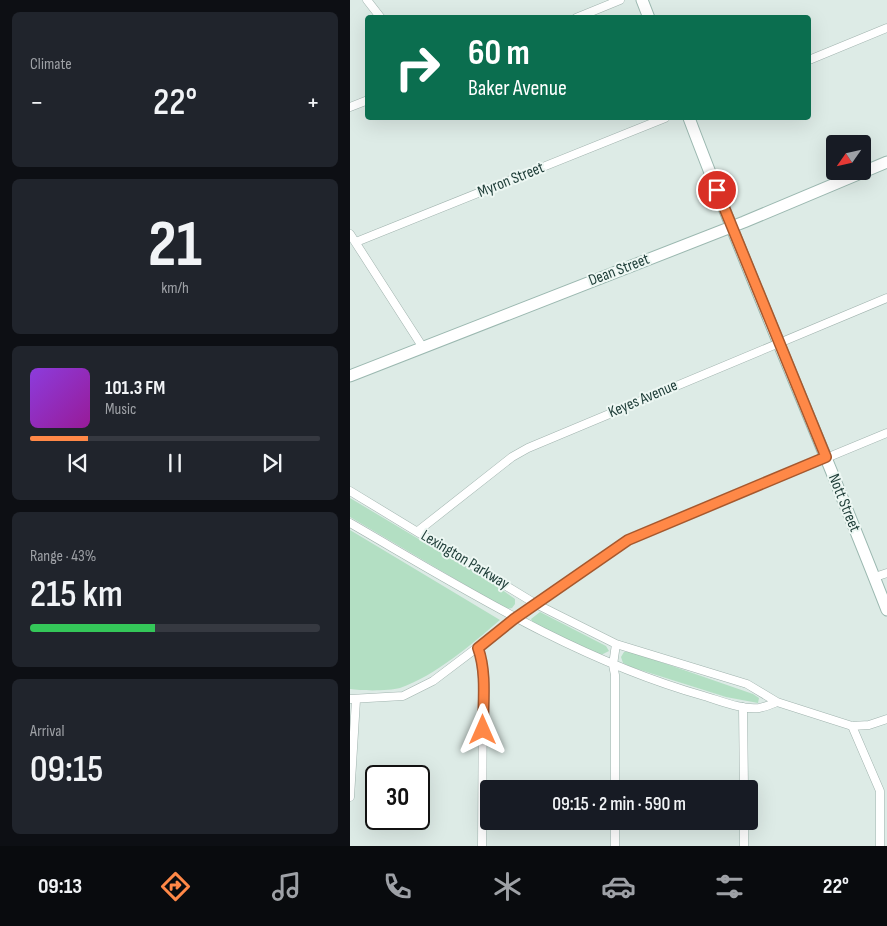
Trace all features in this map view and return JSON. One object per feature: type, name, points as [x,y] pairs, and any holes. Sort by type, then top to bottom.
[{"type":"street","points":[[367,0],[379,15]]},
{"type":"street","points":[[583,15],[620,0]]},
{"type":"street","points":[[642,0],[648,15]]},
{"type":"street","points":[[811,59],[887,28]]},
{"type":"street","points":[[350,108],[365,101]]},
{"type":"street","name":"Myron Street","points":[[356,242],[660,120]]},
{"type":"street","name":"Nott Street","points":[[691,120],[730,227],[780,341],[887,610]]},
{"type":"street","name":"Dean Street","points":[[350,376],[422,346],[730,227],[887,162]]},
{"type":"street","points":[[350,234],[422,346]]},
{"type":"street","name":"Keyes Avenue","points":[[418,531],[512,457],[528,448],[780,341],[887,298]]},
{"type":"street","points":[[350,797],[353,700],[403,696],[433,681],[514,619],[628,540],[887,433]]},
{"type":"street","name":"Lexington Parkway","points":[[350,491],[536,604],[616,644],[747,684],[777,702],[852,726],[869,725],[887,719]]},
{"type":"street","name":"Lexington Parkway","points":[[350,523],[514,619],[613,665],[677,688],[743,707],[759,708],[777,702]]},
{"type":"street","points":[[875,578],[887,573]]},
{"type":"street","points":[[615,780],[615,675],[613,665],[616,644]]},
{"type":"street","points":[[478,648],[482,658],[483,683],[482,846]]},
{"type":"street","points":[[743,707],[744,780]]},
{"type":"street","points":[[852,726],[880,791],[880,846]]},
{"type":"street","points":[[615,830],[615,846]]},
{"type":"street","points":[[744,830],[744,846]]},
{"type":"green space","points":[[350,498],[494,584],[515,599],[515,604],[512,608],[506,609],[350,517]]},
{"type":"green space","points":[[350,530],[500,620],[440,668],[413,683],[389,690],[350,689]]},
{"type":"green space","points":[[540,612],[606,646],[609,651],[601,655],[533,623],[531,619]]},
{"type":"green space","points":[[629,651],[753,694],[759,698],[758,703],[726,697],[631,667],[623,663],[621,657],[624,652]]},
{"type":"route","points":[[483,730],[482,658],[478,648],[514,619],[612,549],[628,540],[826,457],[780,341],[730,227],[717,190]]}]
